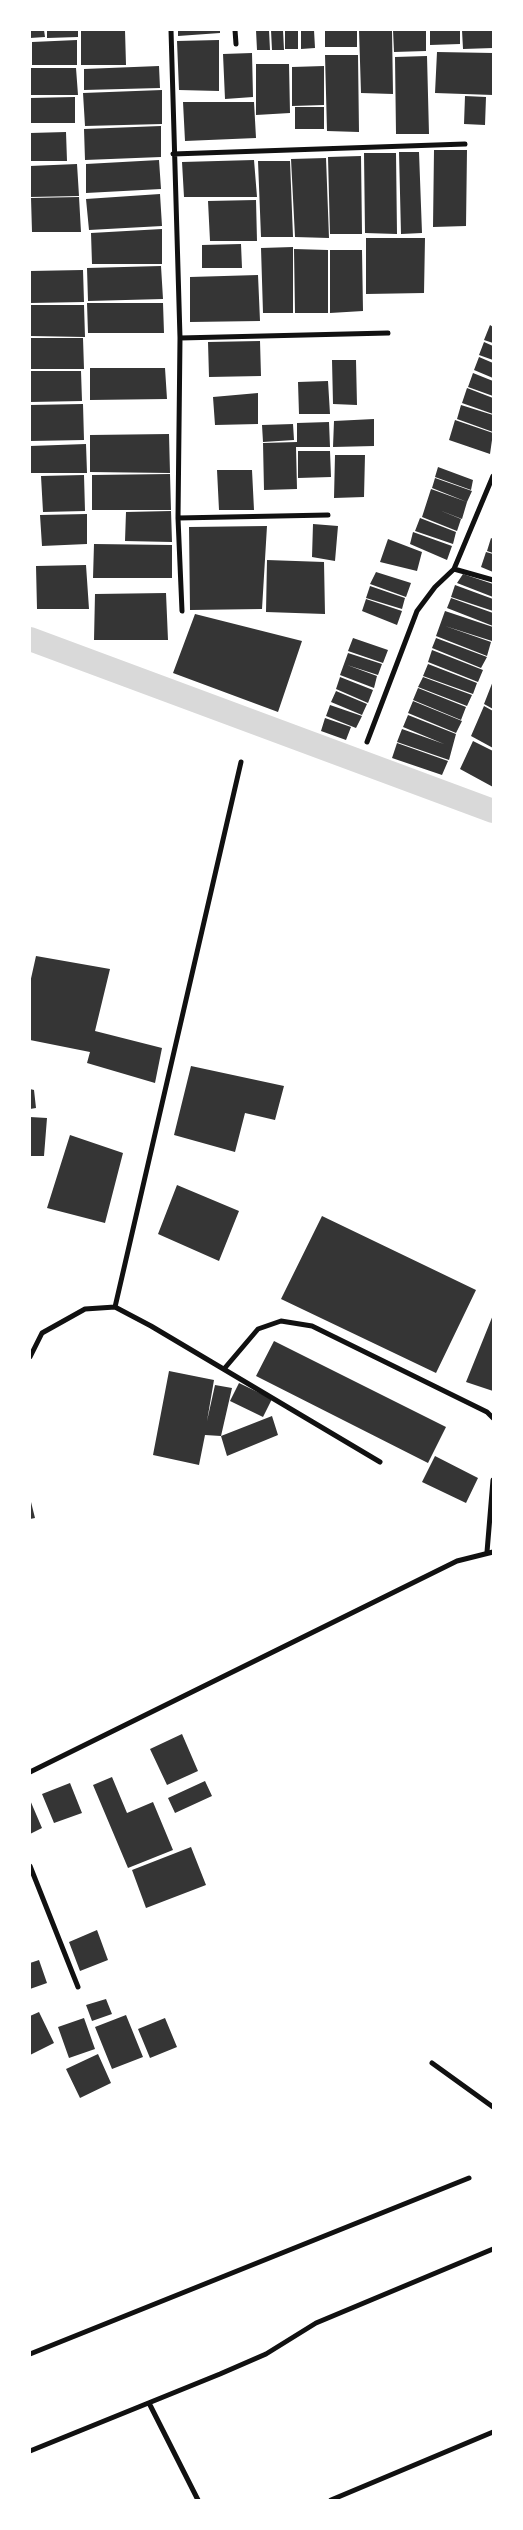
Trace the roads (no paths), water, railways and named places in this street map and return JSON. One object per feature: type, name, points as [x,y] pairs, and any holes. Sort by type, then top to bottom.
[{"type":"street","points":[[171,30],[173,154],[180,338],[178,518],[182,611]]},
{"type":"street","points":[[235,30],[236,44]]},
{"type":"street","points":[[173,154],[465,144]]},
{"type":"street","points":[[180,338],[388,333]]},
{"type":"street","points":[[366,742],[417,611],[435,587],[454,569],[493,476]]},
{"type":"street","points":[[178,518],[328,515]]},
{"type":"street","points":[[454,569],[493,580]]},
{"type":"street","points":[[115,1308],[241,762]]},
{"type":"street","points":[[30,1358],[42,1333],[85,1309],[115,1308],[380,1462]]},
{"type":"street","points":[[224,1370],[258,1329],[281,1321],[312,1326],[487,1412],[493,1418]]},
{"type":"street","points":[[30,1772],[449,1565],[490,1552],[493,1480]]},
{"type":"street","points":[[30,1866],[78,1987]]},
{"type":"street","points":[[432,2063],[493,2106]]},
{"type":"street","points":[[30,2354],[469,2178]]},
{"type":"street","points":[[30,2451],[266,2354],[316,2323],[493,2249]]},
{"type":"street","points":[[149,2403],[198,2500]]},
{"type":"street","points":[[331,2500],[493,2432]]},
{"type":"waterway","points":[[30,639],[493,811]]}]
